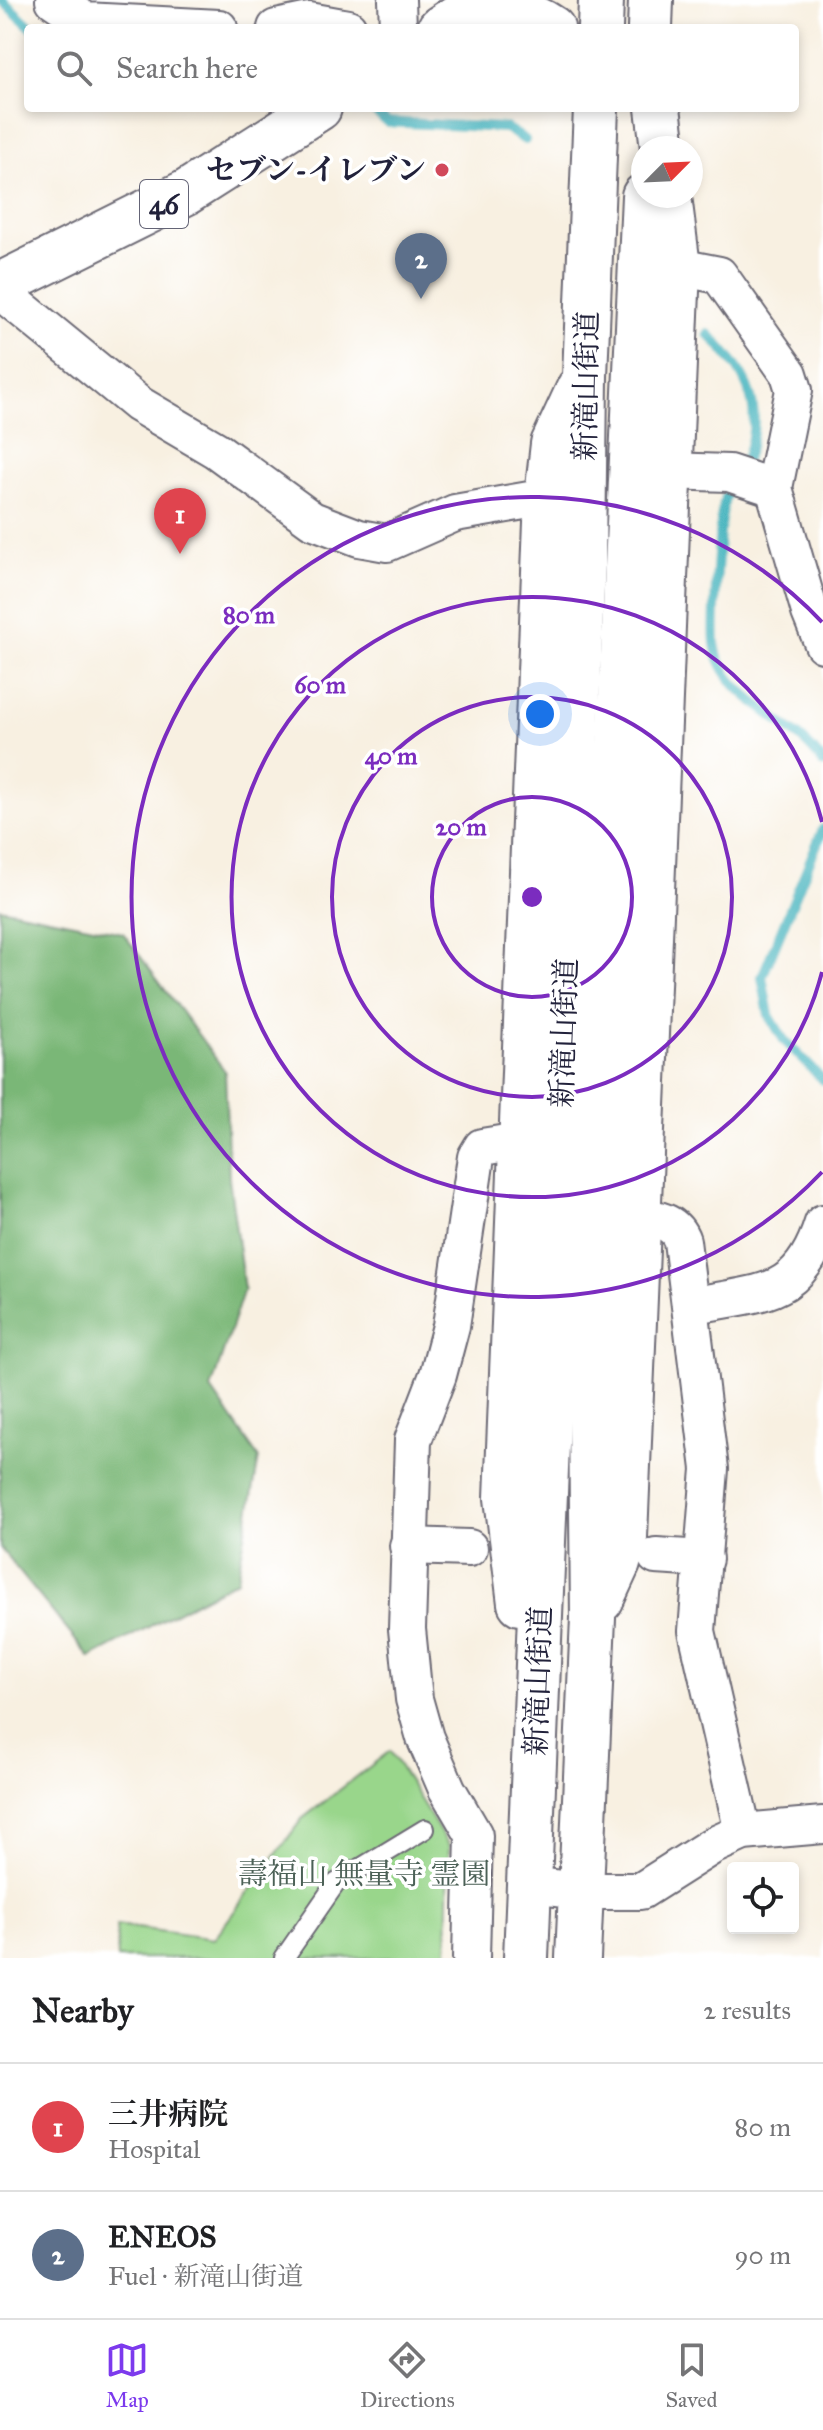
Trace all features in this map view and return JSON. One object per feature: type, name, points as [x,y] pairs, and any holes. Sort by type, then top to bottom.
[{"type":"main road","points":[[600,24],[601,0]]},
{"type":"main road","points":[[650,24],[651,0]]},
{"type":"main road","points":[[462,13],[501,8],[535,16],[546,24]]},
{"type":"main road","name":"46","points":[[0,288],[187,192],[313,112]]},
{"type":"main road","name":"新滝山街道","points":[[526,1958],[583,563],[585,376],[595,112]]},
{"type":"main road","points":[[646,136],[647,112]]},
{"type":"main road","points":[[658,112],[662,136]]},
{"type":"main road","name":"新滝山街道","points":[[578,1958],[593,1618],[591,1404],[596,1260],[643,208]]},
{"type":"main road","points":[[593,1618],[618,1563],[625,1537],[667,471],[678,267],[671,208]]},
{"type":"main road","points":[[536,1729],[507,1498],[519,1141],[547,497],[553,444],[585,376]]},
{"type":"street","points":[[54,0],[85,21],[142,24]]},
{"type":"street","points":[[397,0],[398,24]]},
{"type":"street","points":[[295,24],[309,21],[326,24]]},
{"type":"street","points":[[678,267],[719,275],[789,374],[808,385],[754,482]]},
{"type":"street","points":[[0,288],[138,404],[216,450],[312,520],[359,538],[387,543],[455,513],[547,497]]},
{"type":"street","points":[[667,471],[754,482]]},
{"type":"street","points":[[754,482],[823,644]]},
{"type":"street","points":[[471,1958],[474,1835],[447,1789],[425,1738],[414,1699],[407,1629],[413,1440],[438,1375],[451,1326],[460,1283],[472,1172],[482,1147],[519,1141]]},
{"type":"street","points":[[636,1215],[669,1223],[678,1229],[691,1306],[710,1469],[697,1631],[743,1832]]},
{"type":"street","points":[[691,1306],[778,1287],[793,1280],[806,1265],[823,1223]]},
{"type":"street","points":[[408,1546],[469,1548]]},
{"type":"street","points":[[656,1556],[704,1559]]},
{"type":"street","points":[[530,1885],[579,1891],[641,1891],[712,1846],[743,1832],[823,1825]]},
{"type":"lane","points":[[288,1956],[336,1883],[425,1829]]},
{"type":"green space","points":[[0,908],[123,933],[225,1071],[229,1178],[244,1289],[211,1389],[259,1458],[237,1580],[90,1658],[0,1548]]},
{"type":"green space","name":"壽福山 無量寺 霊園","points":[[390,1751],[449,1846],[447,1958],[118,1958],[116,1925],[214,1939],[302,1819]]},
{"type":"waterway","points":[[2,0],[28,24]]},
{"type":"waterway","points":[[375,112],[387,122],[506,128],[525,140]]},
{"type":"waterway","points":[[708,334],[741,373],[748,387],[754,418],[748,453],[726,496],[722,513],[715,643],[721,663],[731,680],[811,748],[823,763]]},
{"type":"waterway","points":[[823,829],[762,977],[769,1015],[784,1040],[823,1080]]},
{"type":"place","name":"セブン-イレブン","points":[[442,170]]},
{"type":"place","name":"ENEOS","points":[[421,299]]},
{"type":"place","name":"三井病院","points":[[180,554]]}]
